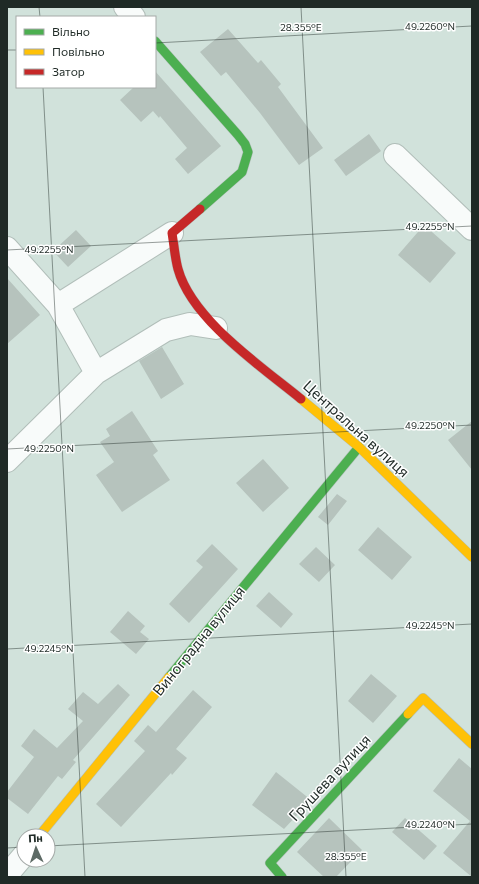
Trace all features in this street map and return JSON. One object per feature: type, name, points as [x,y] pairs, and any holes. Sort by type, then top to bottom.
[{"type":"street","points":[[125,7],[133,16]]},
{"type":"street","points":[[58,306],[172,232],[242,172],[248,152],[245,144],[156,42]]},
{"type":"street","points":[[395,155],[472,229]]},
{"type":"street","name":"Центральна вулиця","points":[[172,232],[178,270],[190,295],[216,328],[359,446],[472,557]]},
{"type":"street","points":[[7,248],[58,306],[96,372]]},
{"type":"street","points":[[7,461],[96,372],[166,330],[190,324],[216,328]]},
{"type":"street","name":"Виноградна вулиця","points":[[46,828],[359,446]]},
{"type":"street","name":"Грушева вулиця","points":[[282,877],[270,863],[423,698],[472,744]]},
{"type":"street","points":[[7,875],[16,864]]},
{"type":"building","points":[[228,29],[258,63],[261,60],[281,84],[278,87],[323,148],[299,165],[260,113],[226,72],[221,76],[200,52]]},
{"type":"building","points":[[156,72],[221,146],[188,174],[175,159],[187,148],[160,116],[159,118],[153,111],[141,122],[120,100],[133,88],[156,88]]},
{"type":"building","points":[[369,134],[381,151],[346,176],[334,160]]},
{"type":"building","points":[[424,225],[456,253],[430,283],[398,255]]},
{"type":"building","points":[[76,230],[91,246],[68,267],[53,251]]},
{"type":"building","points":[[7,278],[40,315],[7,344]]},
{"type":"building","points":[[162,347],[184,384],[161,399],[139,361]]},
{"type":"building","points":[[132,411],[158,451],[153,455],[170,480],[122,512],[96,475],[114,462],[100,442],[110,436],[106,429]]},
{"type":"building","points":[[472,421],[472,470],[448,440]]},
{"type":"building","points":[[263,459],[289,488],[263,512],[236,483]]},
{"type":"building","points":[[337,494],[347,501],[328,525],[318,517]]},
{"type":"building","points":[[378,527],[412,557],[392,580],[358,550]]},
{"type":"building","points":[[212,544],[238,569],[189,623],[169,604],[203,567],[196,561]]},
{"type":"building","points":[[316,547],[335,565],[319,582],[299,564]]},
{"type":"building","points":[[269,592],[293,614],[281,628],[256,606]]},
{"type":"building","points":[[128,611],[145,626],[140,632],[149,639],[136,654],[110,632]]},
{"type":"building","points":[[371,674],[397,696],[373,723],[348,701]]},
{"type":"building","points":[[118,684],[130,695],[73,760],[76,762],[62,779],[58,776],[28,814],[7,798],[7,792],[34,757],[21,746],[34,729],[57,748],[83,721],[68,709],[83,692],[98,704]]},
{"type":"building","points":[[193,690],[212,707],[176,749],[187,758],[121,827],[96,804],[145,751],[134,741],[148,725],[156,732]]},
{"type":"building","points":[[459,758],[472,769],[472,877],[443,853],[470,821],[433,791]]},
{"type":"building","points":[[276,772],[311,800],[284,829],[252,805]]},
{"type":"building","points":[[329,818],[362,850],[336,877],[324,877],[297,852]]},
{"type":"building","points":[[405,818],[437,846],[424,860],[392,832]]},
{"type":"traffic: fast","points":[[156,42],[238,135],[245,144],[248,152],[242,172],[200,209]]},
{"type":"traffic: fast","points":[[169,677],[359,447]]},
{"type":"traffic: fast","points":[[282,877],[270,863],[408,714]]},
{"type":"traffic: slow","points":[[301,399],[359,447],[472,557]]},
{"type":"traffic: slow","points":[[46,828],[169,677]]},
{"type":"traffic: slow","points":[[408,714],[423,698],[472,744]]},
{"type":"traffic: jam","points":[[200,209],[172,233],[178,269],[186,288],[198,306],[230,341],[301,399]]}]
